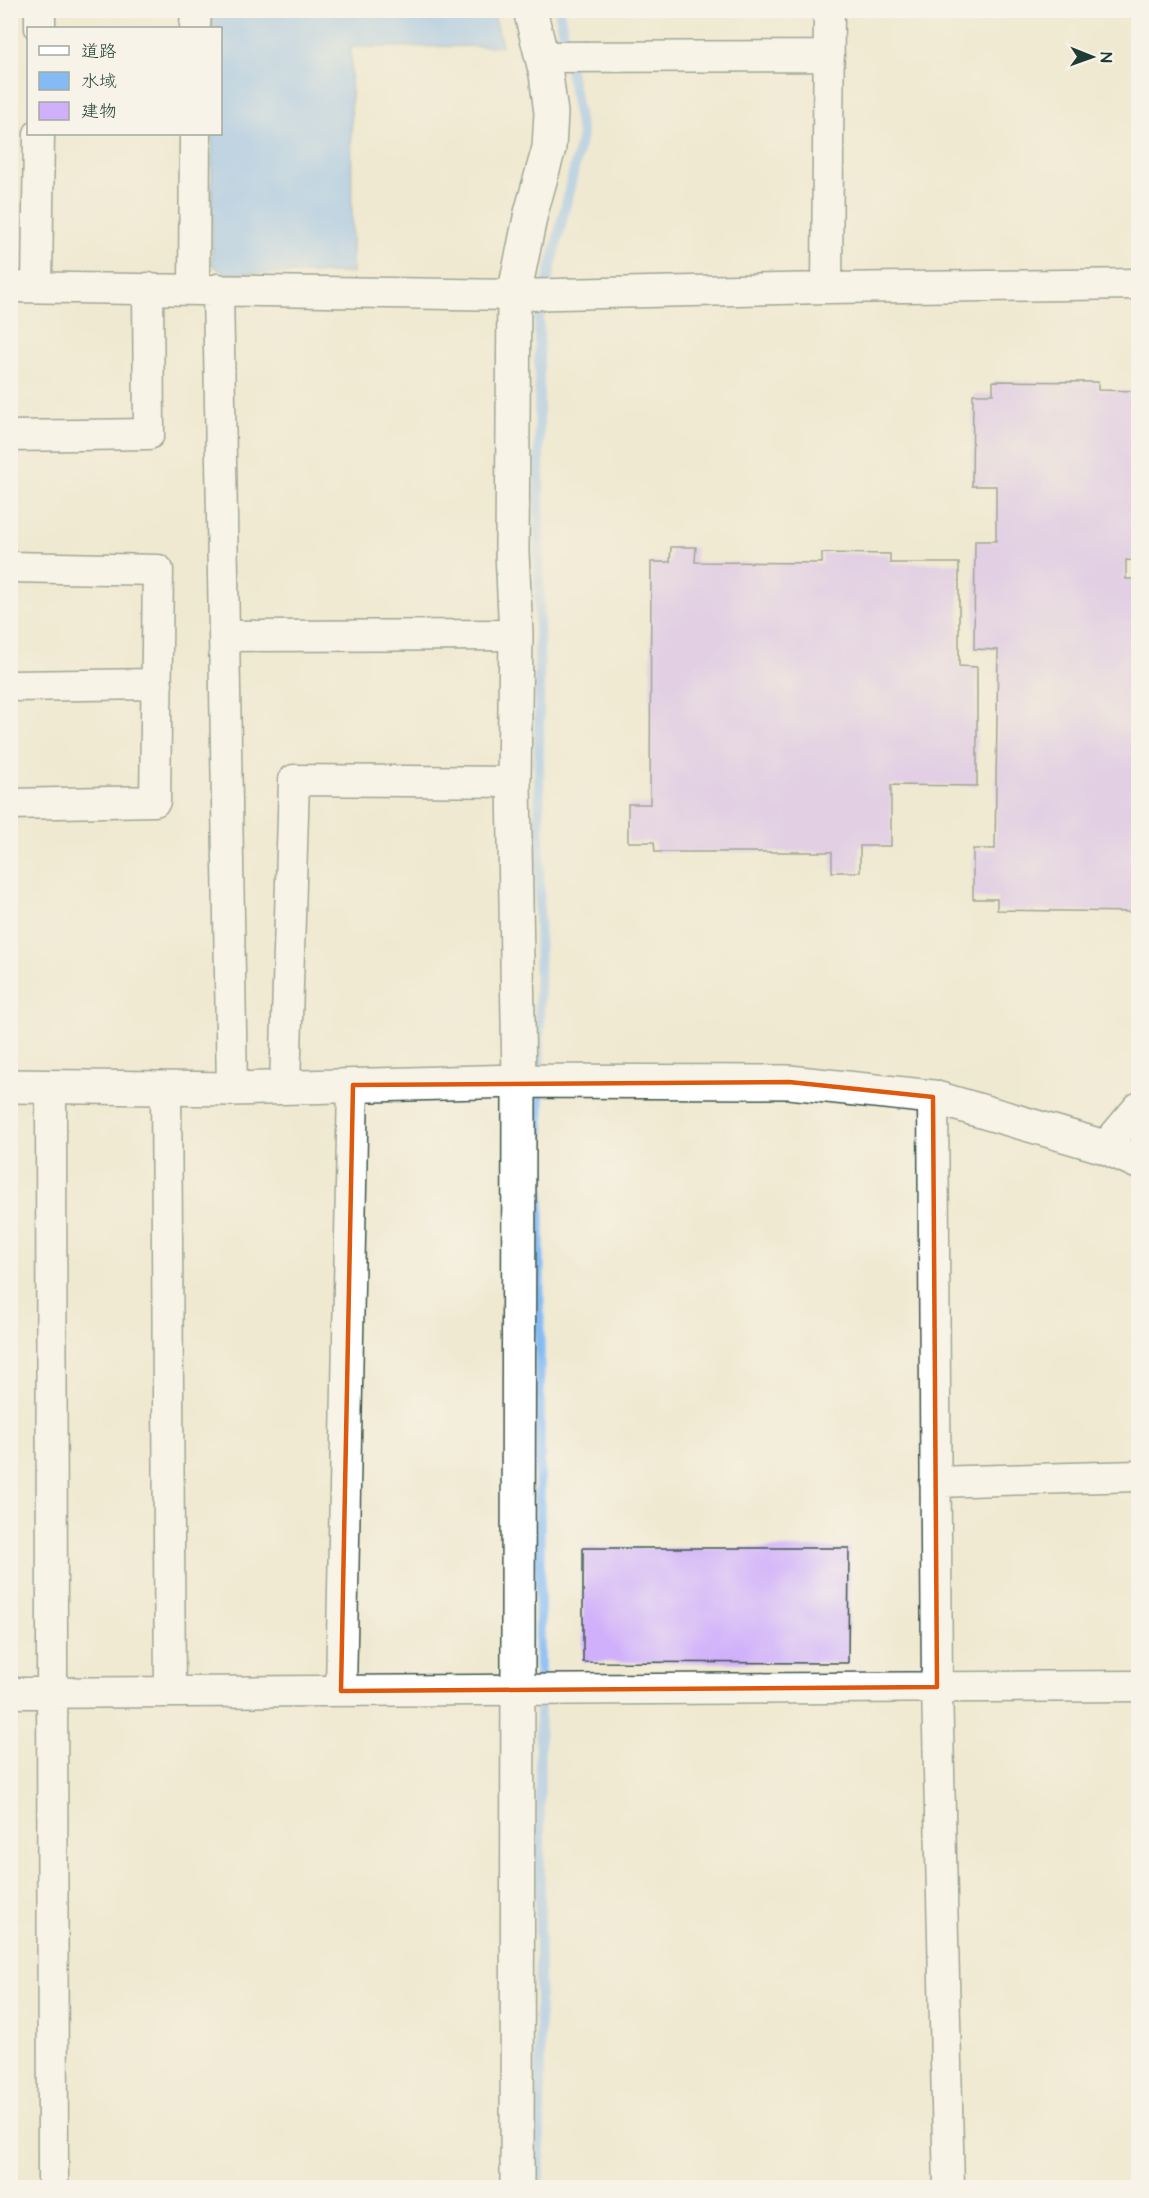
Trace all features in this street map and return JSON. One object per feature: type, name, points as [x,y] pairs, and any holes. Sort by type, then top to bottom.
[{"type":"street","points":[[40,10],[40,27]]},
{"type":"street","points":[[195,27],[196,10]]},
{"type":"street","points":[[517,2187],[521,1081],[514,782],[516,635],[512,552],[514,295],[531,213],[549,148],[550,113],[546,74],[530,10]]},
{"type":"street","points":[[827,288],[829,10]]},
{"type":"street","points":[[542,57],[829,56]]},
{"type":"street","points":[[39,135],[24,286],[514,295],[1138,284]]},
{"type":"street","points":[[195,135],[225,636],[232,1089]]},
{"type":"street","points":[[10,436],[149,434],[148,288]]},
{"type":"street","points":[[10,567],[158,570],[155,801],[10,804]]},
{"type":"street","points":[[225,636],[516,635]]},
{"type":"street","points":[[10,686],[157,684]]},
{"type":"street","points":[[285,1087],[294,780],[514,782]]},
{"type":"street","points":[[10,1086],[232,1089],[521,1081],[789,1082],[933,1097],[1105,1147],[1138,1162]]},
{"type":"street","points":[[341,1691],[353,1085]]},
{"type":"street","points":[[51,1086],[53,2187]]},
{"type":"street","points":[[166,1088],[170,1692]]},
{"type":"street","points":[[933,1097],[937,1687],[949,2187]]},
{"type":"street","points":[[1105,1147],[1138,1108]]},
{"type":"street","points":[[935,1482],[1138,1476]]},
{"type":"street","points":[[10,1693],[1138,1686]]},
{"type":"highlighted area","points":[[789,1082],[933,1097],[937,1687],[341,1691],[353,1085]]},
{"type":"water","points":[[212,11],[493,11],[502,46],[351,47],[352,273],[224,273],[212,264],[212,135],[222,135],[222,27],[212,27]]},
{"type":"building","points":[[993,381],[1098,382],[1098,390],[1138,391],[1138,561],[1126,560],[1126,579],[1138,579],[1138,912],[997,910],[997,899],[973,899],[973,849],[995,849],[998,650],[974,649],[975,541],[996,541],[996,486],[972,486],[973,394],[993,394]]},
{"type":"building","points":[[671,547],[696,547],[695,562],[822,563],[822,553],[890,554],[890,563],[959,563],[959,666],[977,667],[977,786],[891,785],[891,846],[860,846],[860,872],[832,872],[832,852],[655,852],[654,842],[628,842],[628,804],[650,804],[651,562],[670,562]]},
{"type":"building","points":[[583,1548],[849,1548],[848,1663],[583,1662]]},
{"type":"waterway","points":[[540,2188],[539,318],[582,136],[559,10]]}]
